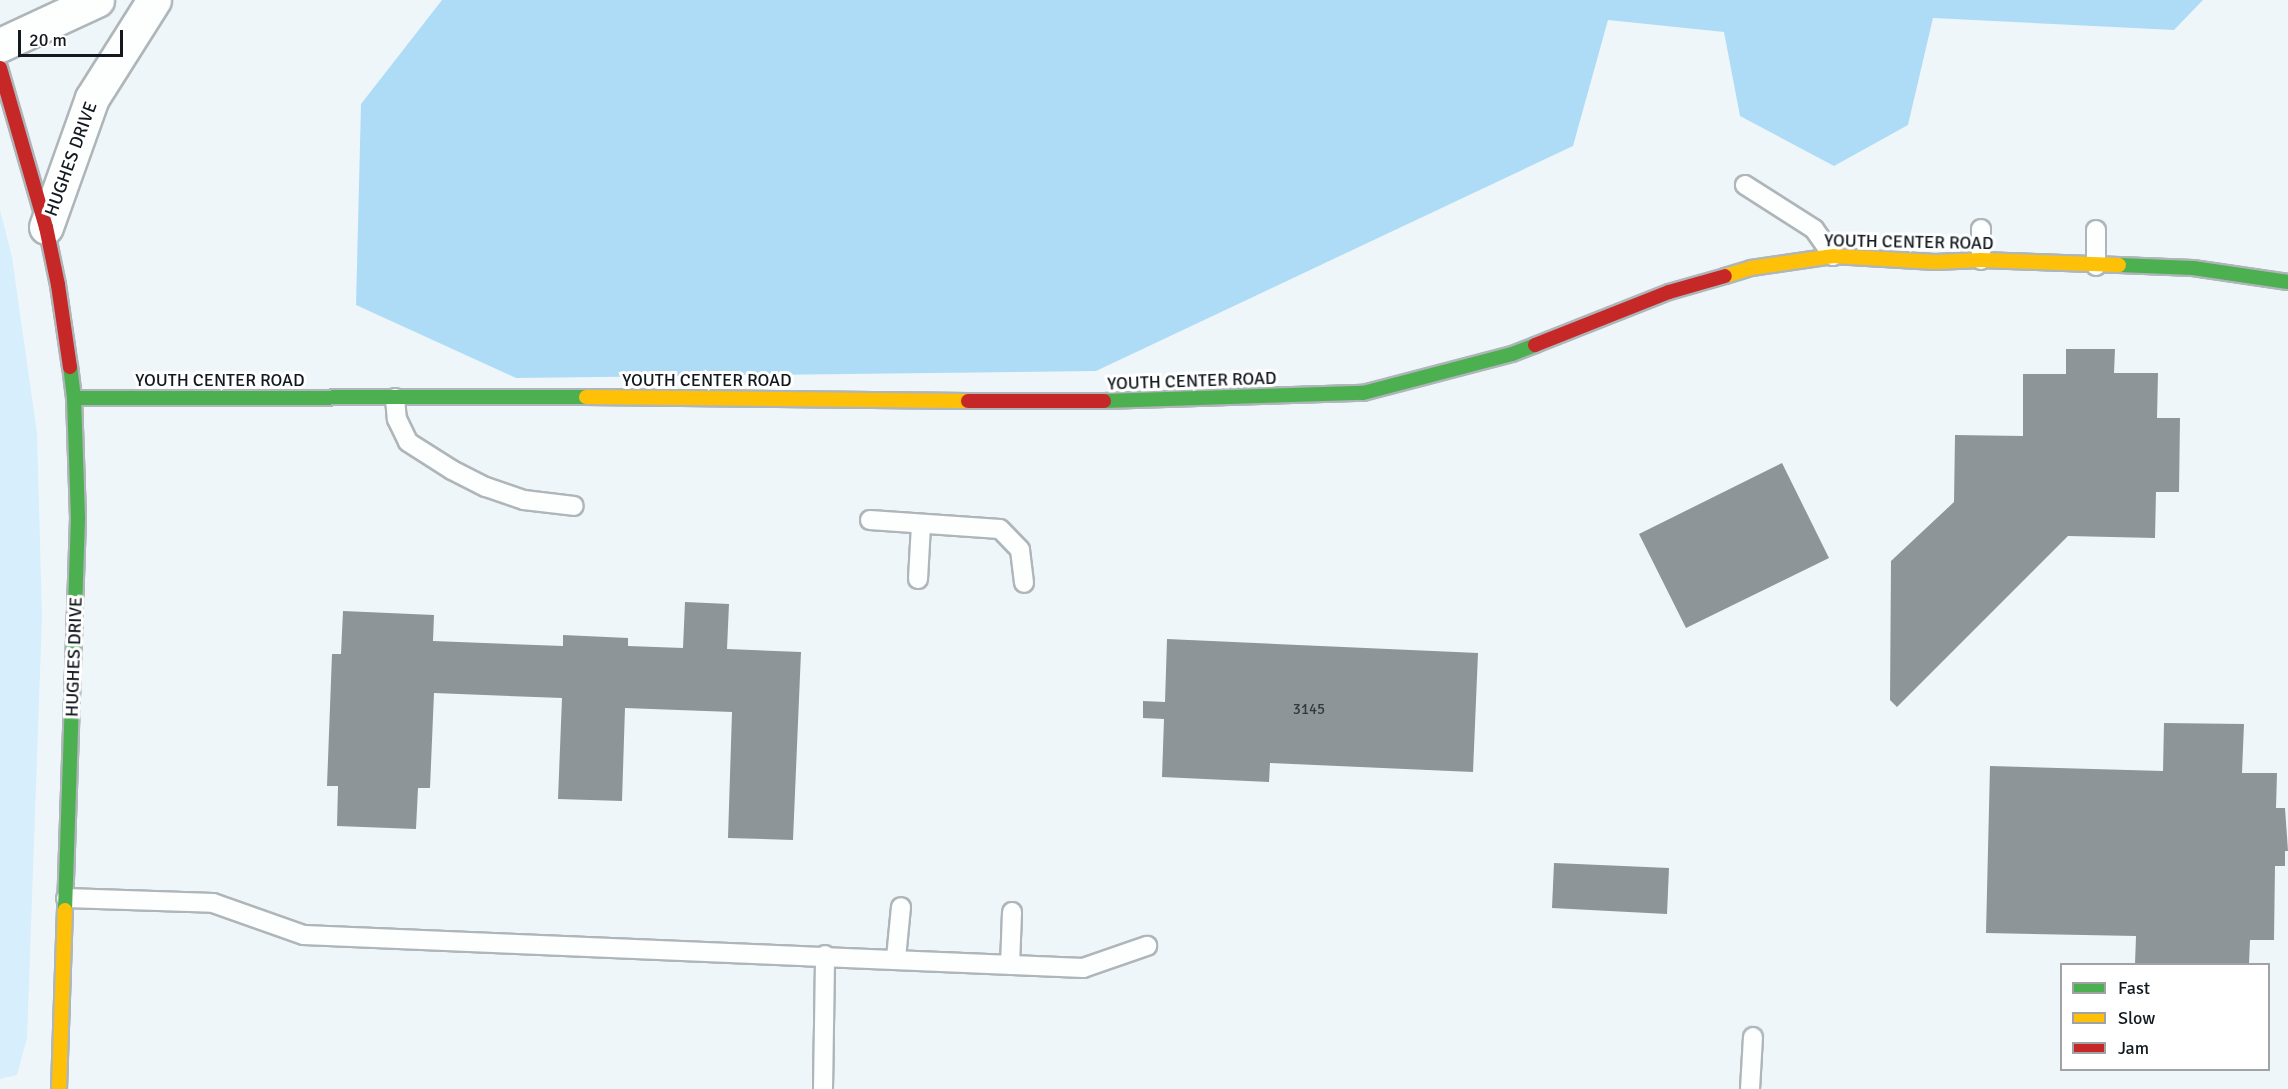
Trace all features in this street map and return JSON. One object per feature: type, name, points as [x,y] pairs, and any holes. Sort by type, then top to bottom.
[{"type":"street","points":[[0,45],[97,0]]},
{"type":"street","name":"HUGHES DRIVE","points":[[46,227],[92,98],[154,0]]},
{"type":"street","name":"HUGHES DRIVE","points":[[0,68],[46,227],[58,285],[74,398],[78,518],[59,1089]]},
{"type":"street","name":"YOUTH CENTER ROAD","points":[[74,398],[652,397],[1079,402],[1363,393],[1512,354],[1669,292],[1751,268],[1833,256],[1935,262],[1981,260],[2193,268],[2288,282]]},
{"type":"lane","points":[[1746,184],[1814,229],[1833,256]]},
{"type":"lane","points":[[1981,229],[1981,260]]},
{"type":"lane","points":[[2096,230],[2096,266]]},
{"type":"lane","points":[[395,398],[397,419],[408,442],[452,470],[486,487],[524,500],[574,506]]},
{"type":"lane","points":[[870,520],[921,525],[1000,528],[1020,550],[1024,583]]},
{"type":"lane","points":[[918,579],[921,525]]},
{"type":"lane","points":[[66,898],[213,903],[304,935],[896,958],[1083,968],[1147,946]]},
{"type":"lane","points":[[896,958],[901,907]]},
{"type":"lane","points":[[1010,965],[1012,912]]},
{"type":"lane","points":[[823,1089],[825,956]]},
{"type":"lane","points":[[1750,1089],[1753,1036]]},
{"type":"shaded area","points":[[442,0],[2203,0],[2174,30],[1933,18],[1908,125],[1834,166],[1740,116],[1724,32],[1608,20],[1573,146],[1096,371],[516,378],[356,305],[361,104]]},
{"type":"shaded area","points":[[0,210],[12,257],[37,433],[42,616],[27,1038],[17,1075],[0,1079]]},
{"type":"building","points":[[2066,349],[2115,349],[2114,373],[2158,373],[2157,418],[2180,418],[2179,492],[2156,492],[2155,538],[2068,536],[1897,707],[1890,700],[1891,561],[1954,502],[1955,435],[2023,436],[2023,374],[2066,374]]},
{"type":"building","points":[[1782,463],[1829,558],[1686,628],[1639,534]]},
{"type":"building","points":[[685,602],[729,604],[727,649],[801,652],[793,840],[728,838],[732,712],[625,708],[622,801],[558,799],[562,698],[434,693],[430,788],[418,788],[416,829],[337,826],[338,786],[327,786],[332,654],[341,654],[343,611],[434,615],[433,641],[563,646],[563,635],[628,638],[628,646],[683,648]]},
{"type":"building","points":[[1167,639],[1478,653],[1473,772],[1270,763],[1269,782],[1162,777],[1164,719],[1143,718],[1143,701],[1165,702]]},
{"type":"building","points":[[2164,723],[2244,724],[2242,773],[2277,773],[2276,808],[2285,808],[2288,851],[2285,851],[2285,866],[2275,866],[2274,940],[2250,940],[2249,963],[2135,963],[2136,936],[1986,933],[1990,766],[2163,771]]},
{"type":"building","points":[[1554,863],[1669,868],[1667,914],[1552,908]]},
{"type":"traffic: fast","points":[[2119,265],[2193,268],[2288,282]]},
{"type":"traffic: fast","points":[[1104,401],[1363,393],[1512,354],[1535,345]]},
{"type":"traffic: fast","points":[[65,910],[78,518],[74,398],[70,367]]},
{"type":"traffic: fast","points":[[74,398],[586,397]]},
{"type":"traffic: slow","points":[[1725,276],[1751,268],[1833,256],[1935,262],[1981,260],[2119,265]]},
{"type":"traffic: slow","points":[[586,397],[968,401]]},
{"type":"traffic: slow","points":[[59,1089],[65,910]]},
{"type":"traffic: jam","points":[[0,68],[46,227],[58,285],[70,367]]},
{"type":"traffic: jam","points":[[1535,345],[1669,292],[1725,276]]},
{"type":"traffic: jam","points":[[968,401],[1104,401]]}]
